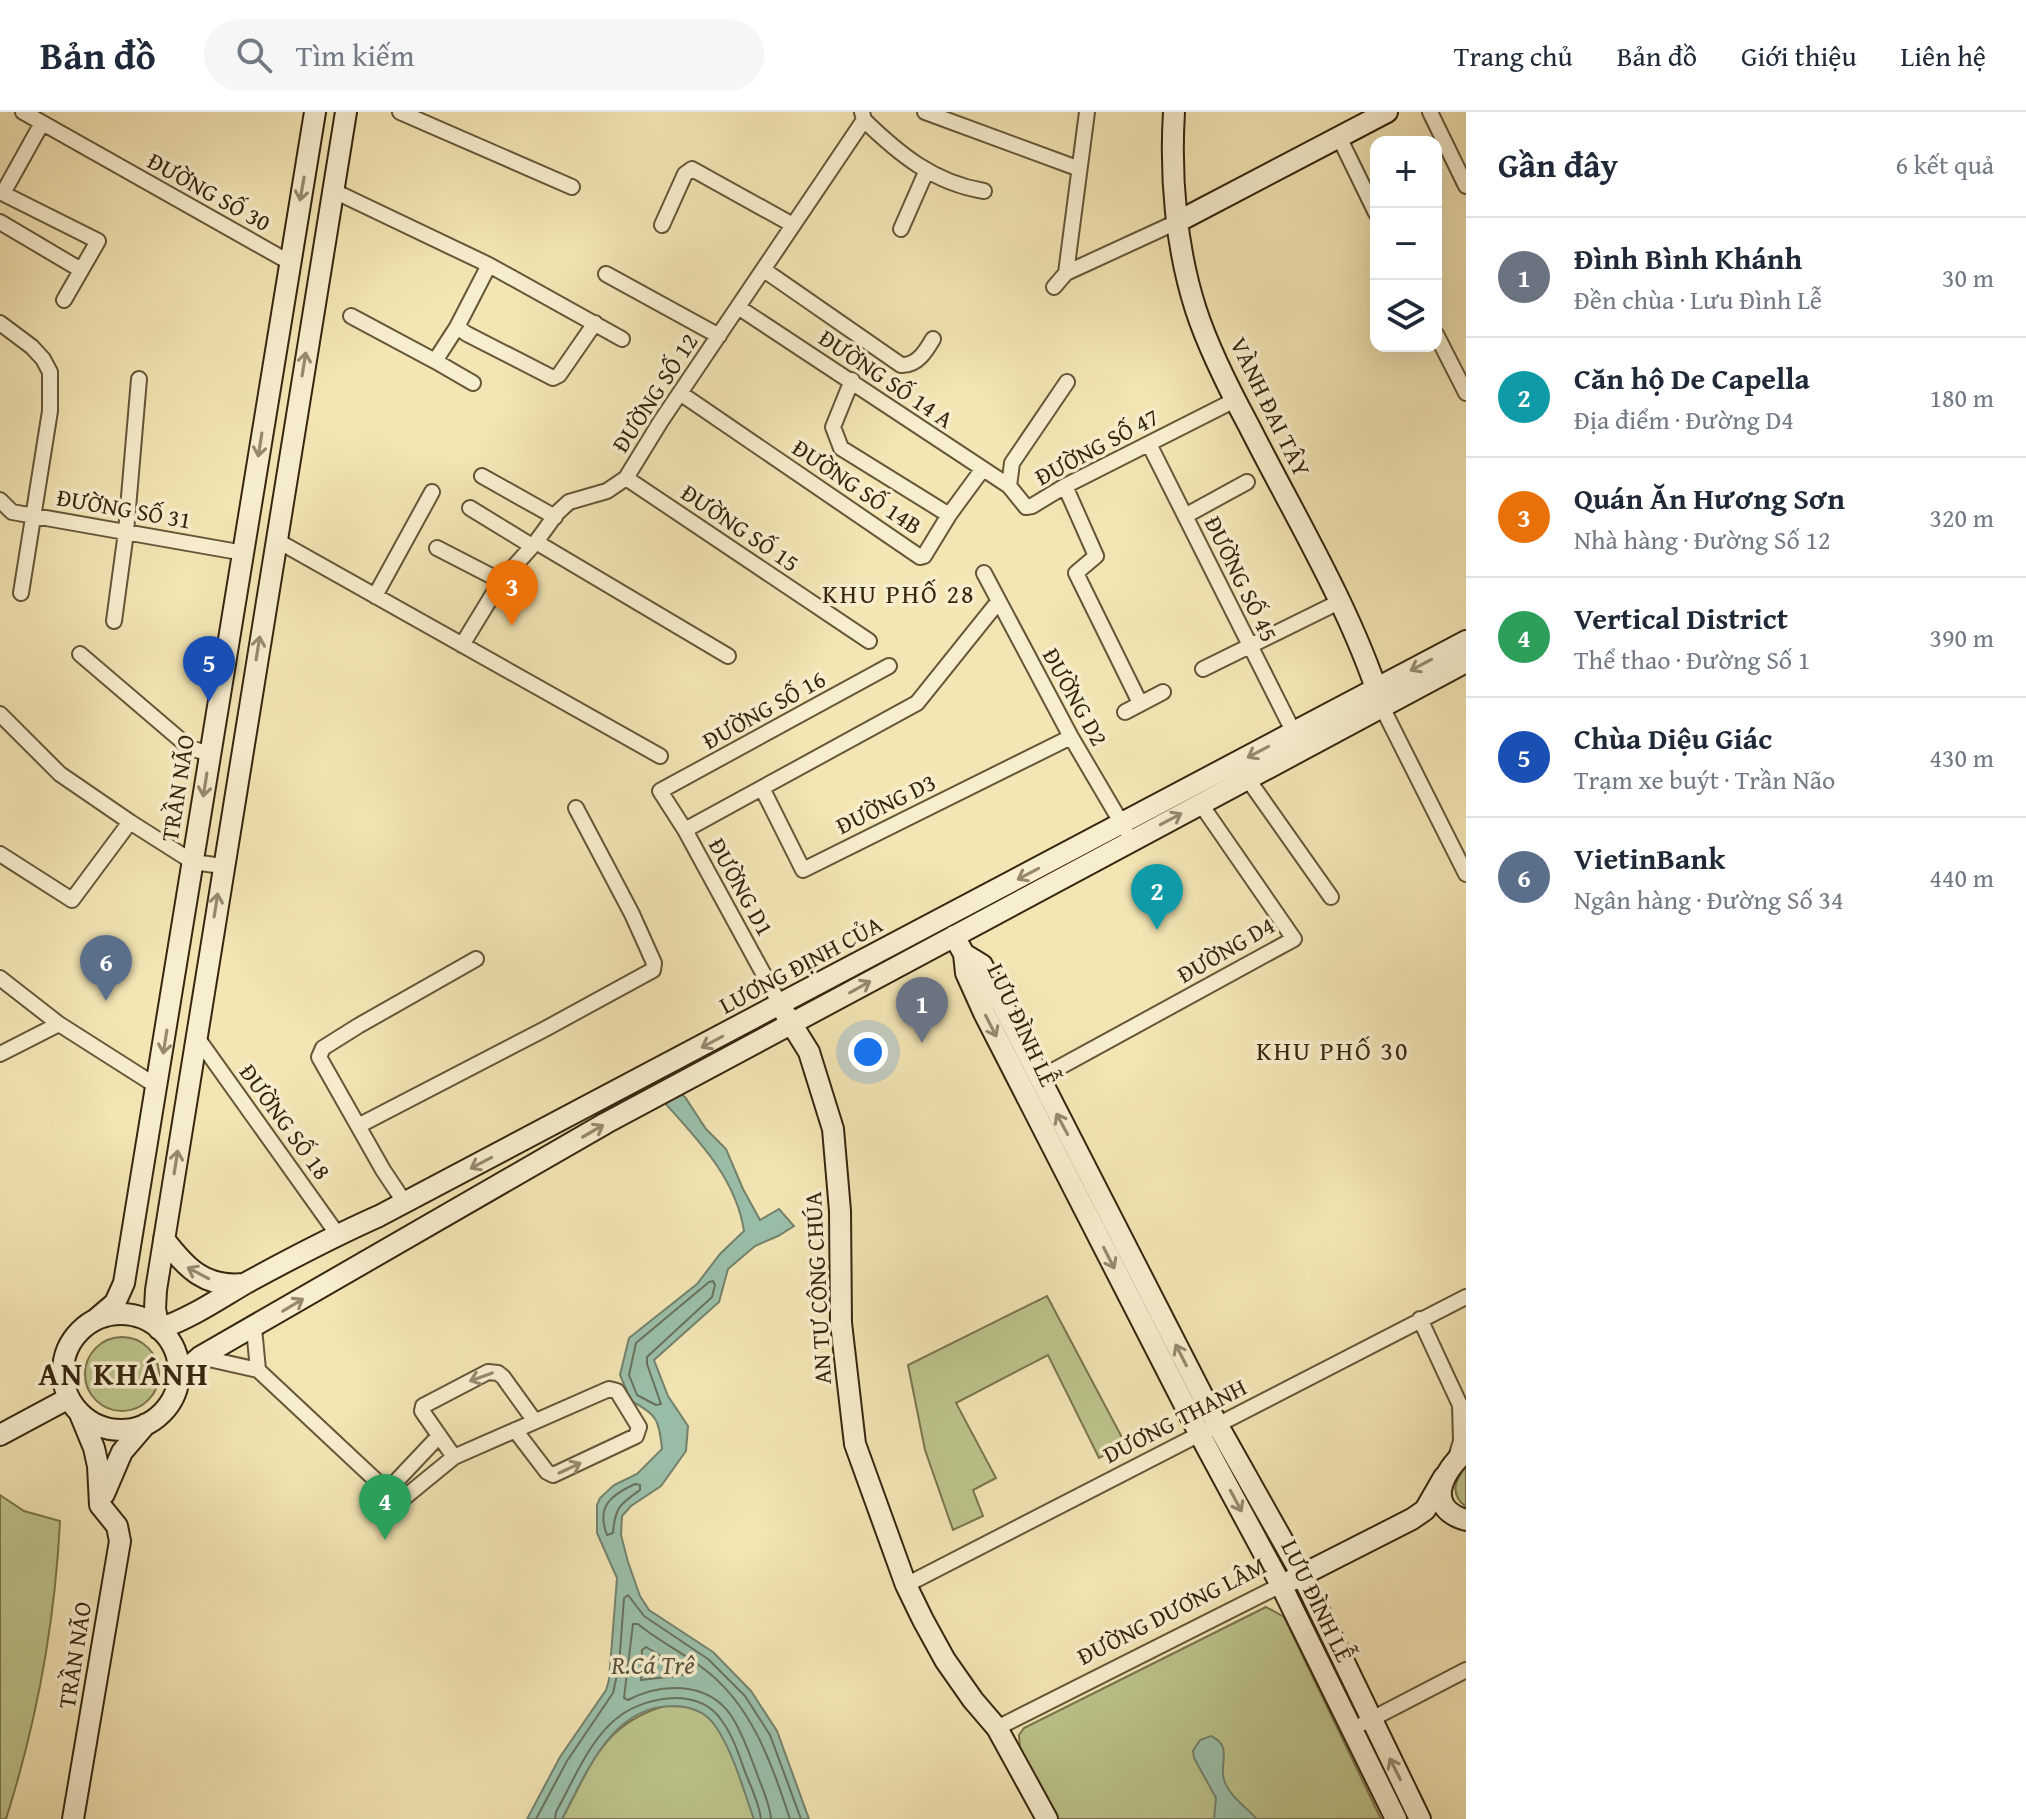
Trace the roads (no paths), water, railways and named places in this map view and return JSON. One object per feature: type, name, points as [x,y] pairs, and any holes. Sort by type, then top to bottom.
[{"type":"main road","name":"VÀNH ĐAI TÂY","points":[[1174,112],[1172,155],[1183,256],[1197,312],[1235,400],[1339,602],[1379,698]]},
{"type":"main road","points":[[1179,221],[1387,112]]},
{"type":"main road","points":[[159,1329],[155,1301],[195,1036],[345,117],[315,114]]},
{"type":"main road","name":"TRẦN NÃO","points":[[95,1320],[115,1303],[124,1283],[315,114]]},
{"type":"main road","points":[[255,479],[285,483]]},
{"type":"main road","name":"LƯƠNG ĐỊNH CỦA","points":[[159,1329],[197,1313],[244,1284],[781,1006],[1127,832],[1200,803],[1379,698],[1466,641]]},
{"type":"main road","name":"LƯƠNG ĐỊNH CỦA","points":[[179,1375],[200,1357],[606,1123],[792,1025],[959,945],[1127,832],[1294,733],[1466,662]]},
{"type":"main road","name":"LƯU ĐÌNH LỄ","points":[[959,945],[982,965],[1396,1819]]},
{"type":"main road","name":"LƯU ĐÌNH LỄ","points":[[959,945],[966,973],[984,1013],[1208,1428],[1302,1575],[1420,1819]]},
{"type":"main road","name":"AN TƯ CÔNG CHÚA","points":[[781,1006],[809,1052],[833,1129],[840,1211],[841,1323],[855,1444],[906,1585],[945,1660],[997,1728],[1047,1819]]},
{"type":"main road","points":[[379,1216],[403,1239]]},
{"type":"main road","points":[[164,1239],[185,1266],[202,1277],[224,1284],[244,1284]]},
{"type":"main road","points":[[100,1505],[122,1452],[146,1424],[169,1404],[179,1375],[172,1344],[149,1321],[123,1315],[95,1320],[73,1339],[65,1354],[63,1377],[74,1406],[97,1425],[116,1430],[146,1424]]},
{"type":"main road","points":[[0,1435],[74,1406]]},
{"type":"main road","name":"TRẦN NÃO","points":[[73,1819],[120,1541],[117,1526],[100,1505],[94,1448],[74,1406]]},
{"type":"main road","points":[[1455,1463],[1440,1493],[1444,1507],[1452,1515],[1466,1521]]},
{"type":"main road","name":"ĐƯỜNG DƯƠNG LÂM","points":[[1281,1585],[1425,1510],[1455,1463]]},
{"type":"main road","name":"ĐƯỜNG DƯƠNG LÂM","points":[[1412,1519],[1466,1521]]},
{"type":"street","name":"ĐƯỜNG SỐ 30","points":[[23,112],[289,262]]},
{"type":"street","points":[[400,112],[572,187]]},
{"type":"street","points":[[1066,273],[1077,168],[1087,112]]},
{"type":"street","points":[[1430,112],[1466,186]]},
{"type":"street","points":[[932,113],[1077,168]]},
{"type":"street","points":[[863,116],[895,150],[926,172],[963,188],[984,191]]},
{"type":"street","name":"ĐƯỜNG SỐ 12","points":[[462,645],[501,581],[569,502],[607,491],[626,478],[863,116]]},
{"type":"street","points":[[42,123],[1,192],[98,241],[64,300]]},
{"type":"street","points":[[1339,137],[1374,208]]},
{"type":"street","points":[[662,225],[685,174],[692,169],[793,225]]},
{"type":"street","points":[[901,229],[926,172]]},
{"type":"street","points":[[334,191],[489,265],[622,339]]},
{"type":"street","points":[[1054,287],[1066,273],[1179,221]]},
{"type":"street","points":[[0,222],[81,270]]},
{"type":"street","points":[[435,361],[457,327],[489,265]]},
{"type":"street","points":[[764,270],[901,365],[918,359],[933,339]]},
{"type":"street","points":[[606,274],[719,336]]},
{"type":"street","name":"ĐƯỜNG SỐ 14 A","points":[[738,307],[1009,486]]},
{"type":"street","points":[[351,316],[473,383]]},
{"type":"street","points":[[0,323],[32,347],[50,372],[50,411],[21,593]]},
{"type":"street","points":[[457,327],[553,378],[559,375],[595,323]]},
{"type":"street","points":[[1442,346],[1466,393]]},
{"type":"street","points":[[114,621],[126,532],[139,379]]},
{"type":"street","points":[[852,380],[833,427],[841,448],[949,515]]},
{"type":"street","name":"ĐƯỜNG SỐ 47","points":[[1067,382],[1012,463],[1009,486],[1026,507],[1235,400]]},
{"type":"street","name":"ĐƯỜNG SỐ 14B","points":[[680,393],[920,557],[924,556],[982,470]]},
{"type":"street","name":"ĐƯỜNG SỐ 45","points":[[1149,444],[1294,733]]},
{"type":"street","points":[[482,476],[555,517]]},
{"type":"street","name":"ĐƯỜNG SỐ 15","points":[[626,478],[869,641]]},
{"type":"street","points":[[1185,516],[1247,482]]},
{"type":"street","points":[[1065,486],[1096,556],[1076,573],[1140,703]]},
{"type":"street","points":[[375,596],[432,492]]},
{"type":"street","name":"ĐƯỜNG SỐ 31","points":[[0,500],[12,512],[244,553]]},
{"type":"street","points":[[470,508],[728,656]]},
{"type":"street","points":[[276,540],[660,756]]},
{"type":"street","points":[[437,548],[501,581]]},
{"type":"street","name":"ĐƯỜNG D2","points":[[984,573],[1071,737],[1127,832]]},
{"type":"street","points":[[685,830],[917,703],[998,602]]},
{"type":"street","points":[[1203,669],[1339,602]]},
{"type":"street","points":[[80,654],[190,748],[210,754]]},
{"type":"street","name":"ĐƯỜNG SỐ 16","points":[[660,791],[889,666]]},
{"type":"street","points":[[1125,712],[1163,692]]},
{"type":"street","points":[[1379,698],[1466,874]]},
{"type":"street","points":[[0,714],[60,774],[130,822],[193,862],[222,866]]},
{"type":"street","name":"ĐƯỜNG D3","points":[[762,788],[803,870],[1071,737]]},
{"type":"street","points":[[1247,778],[1331,897]]},
{"type":"street","name":"ĐƯỜNG D1","points":[[660,791],[685,830],[781,1006]]},
{"type":"street","name":"ĐƯỜNG D4","points":[[1038,1079],[1294,939],[1200,803]]},
{"type":"street","points":[[358,1126],[653,970],[654,963],[632,914],[576,808]]},
{"type":"street","points":[[0,854],[72,900],[130,822]]},
{"type":"street","points":[[405,1203],[319,1057],[323,1048],[358,1026],[476,959]]},
{"type":"street","points":[[0,978],[59,1024],[158,1087]]},
{"type":"street","points":[[0,1054],[59,1024]]},
{"type":"street","name":"ĐƯỜNG SỐ 18","points":[[195,1036],[338,1235]]},
{"type":"street","name":"DƯƠNG THANH","points":[[906,1585],[1466,1297]]},
{"type":"street","points":[[1420,1319],[1463,1408],[1461,1441],[1455,1463]]},
{"type":"street","points":[[254,1328],[258,1370]]},
{"type":"street","points":[[200,1357],[258,1370],[399,1502],[454,1457],[534,1420],[611,1388],[617,1391],[639,1427],[636,1436],[553,1475],[547,1472],[515,1430]]},
{"type":"street","points":[[454,1457],[422,1411],[423,1406],[488,1372],[503,1377],[534,1420]]},
{"type":"street","points":[[387,1491],[438,1437]]},
{"type":"street","name":"ĐƯỜNG DƯƠNG LÂM","points":[[997,1728],[1281,1585]]},
{"type":"street","points":[[1351,1731],[1466,1670]]},
{"type":"water","name":"R.Cá Trê","points":[[680,1093],[706,1129],[726,1149],[760,1220],[779,1209],[794,1226],[755,1246],[728,1269],[719,1302],[654,1360],[668,1396],[688,1426],[686,1451],[661,1486],[631,1506],[622,1516],[621,1535],[640,1596],[649,1610],[713,1652],[751,1691],[777,1731],[809,1819],[754,1819],[733,1760],[716,1727],[698,1711],[673,1706],[652,1709],[633,1717],[617,1729],[592,1763],[562,1819],[527,1819],[560,1757],[606,1690],[609,1680],[617,1578],[597,1533],[597,1505],[614,1485],[637,1474],[662,1449],[655,1419],[631,1401],[620,1375],[629,1338],[697,1284],[720,1254],[744,1231],[740,1212],[724,1177],[664,1102]]},
{"type":"water","points":[[1211,1736],[1222,1745],[1223,1774],[1227,1786],[1257,1819],[1214,1819],[1216,1798],[1193,1751],[1200,1740]]},
{"type":"place","name":"Quán Ăn Hương Sơn","points":[[512,626]]},
{"type":"place","name":"Chùa Diệu Giác","points":[[209,702]]},
{"type":"place","name":"Căn hộ De Capella","points":[[1157,930]]},
{"type":"place","name":"VietinBank","points":[[106,1001]]},
{"type":"place","name":"Đình Bình Khánh","points":[[922,1043]]},
{"type":"place","name":"Vertical District","points":[[385,1540]]},
{"type":"district","name":"KHU PHỐ 28","points":[[899,594]]},
{"type":"district","name":"KHU PHỐ 30","points":[[1333,1051]]},
{"type":"district","name":"AN KHÁNH","points":[[124,1374]]}]
